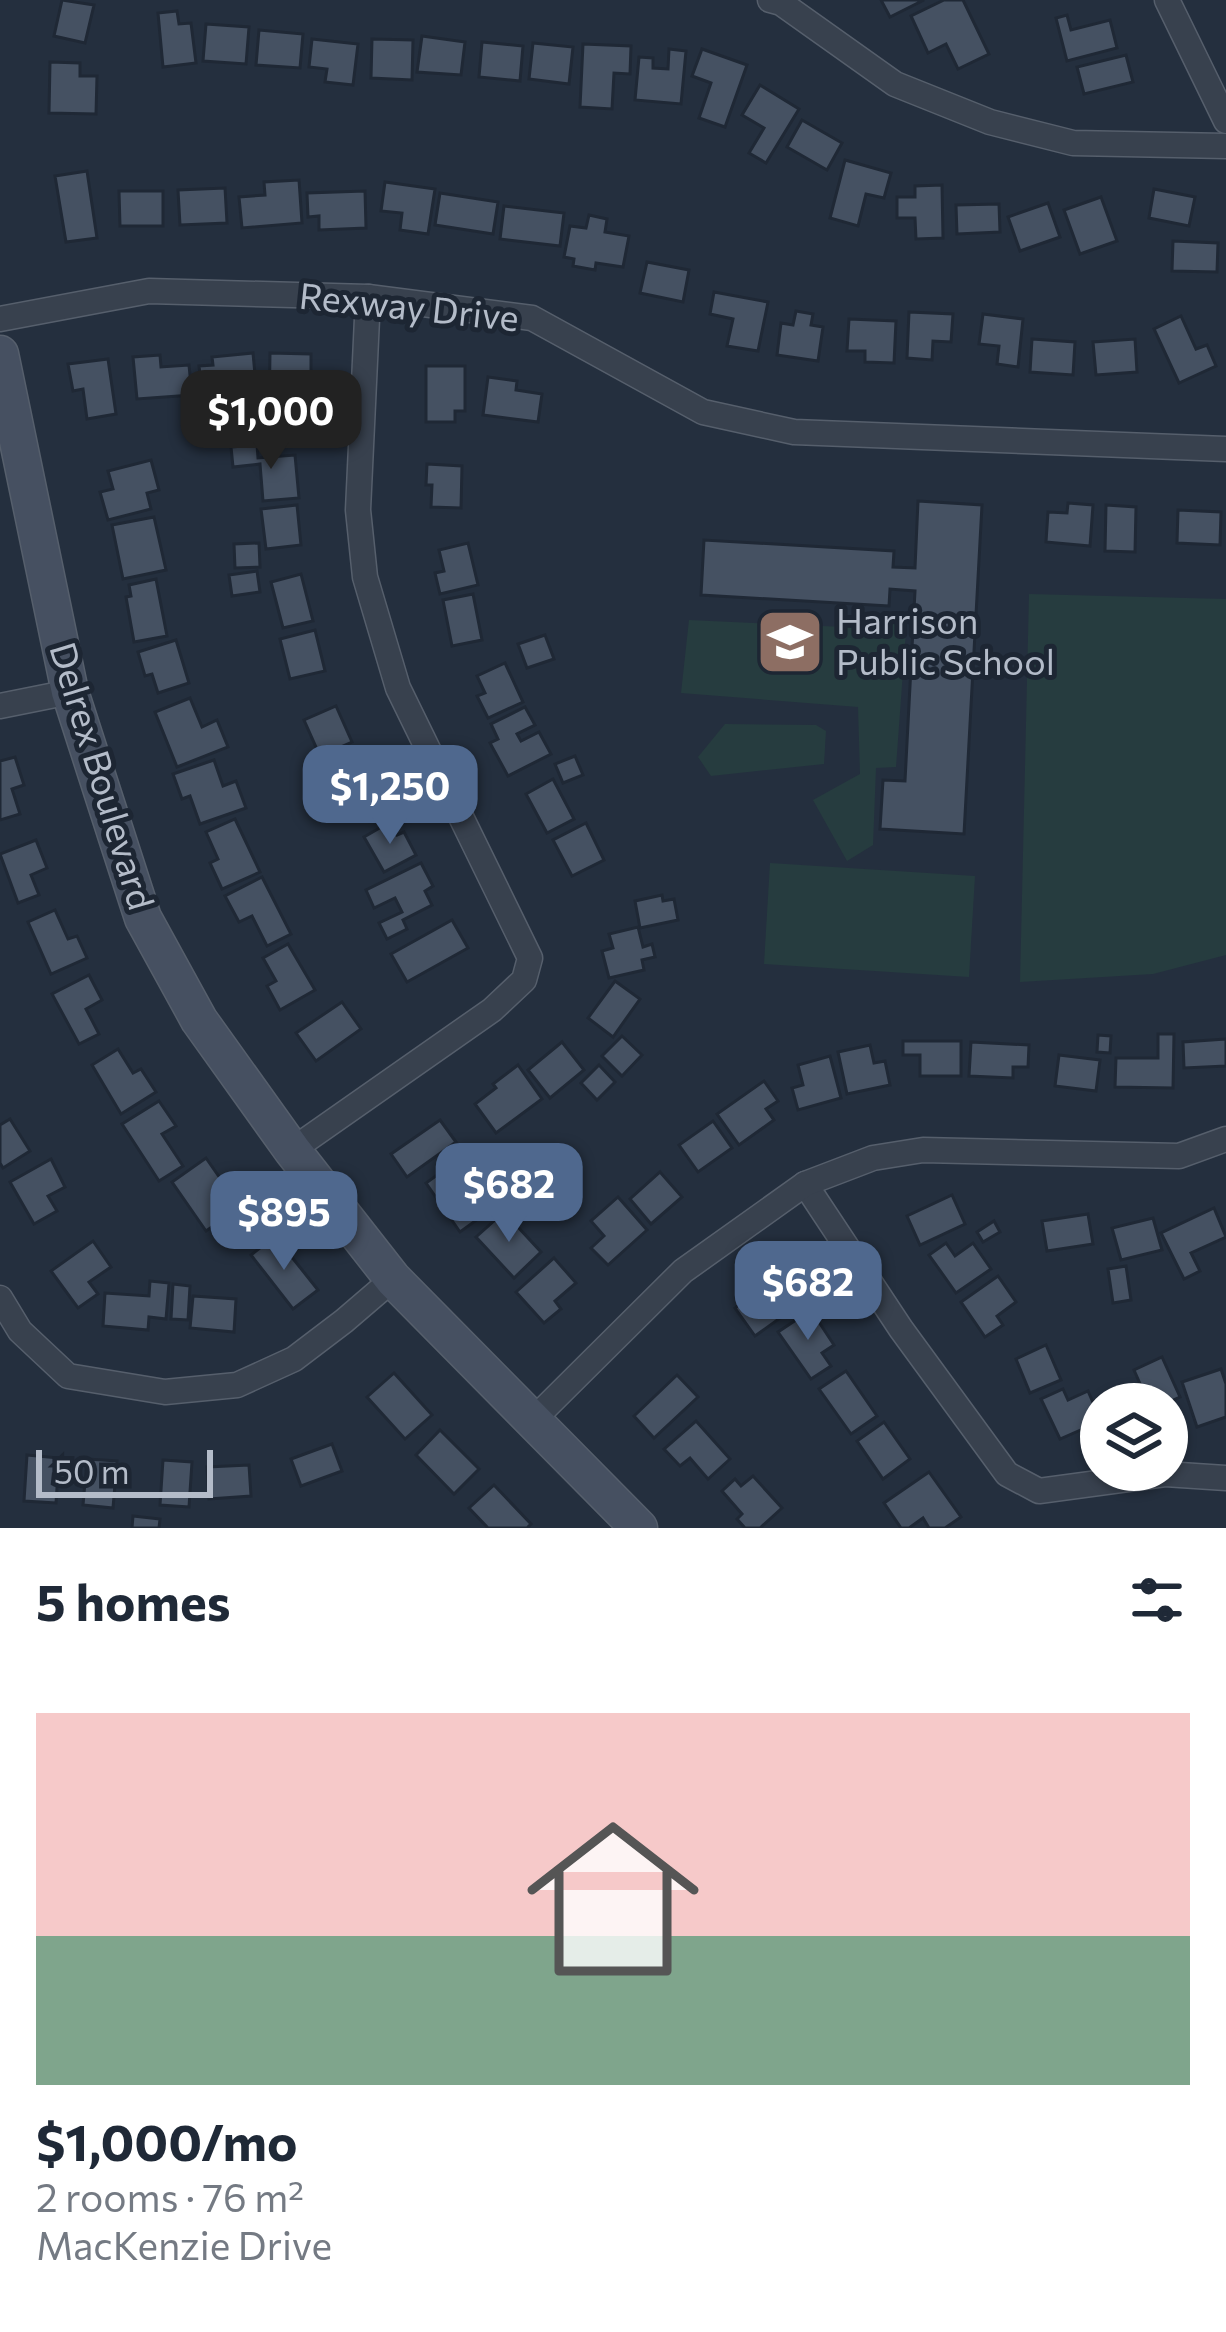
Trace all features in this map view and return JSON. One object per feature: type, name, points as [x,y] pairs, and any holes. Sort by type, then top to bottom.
[{"type":"street","points":[[1167,0],[1226,121]]},
{"type":"street","points":[[777,1],[896,83],[990,122],[1073,143],[1226,146]]},
{"type":"street","name":"Rexway Drive","points":[[0,319],[149,292],[368,297],[532,318],[703,412],[794,432],[1226,449]]},
{"type":"street","points":[[292,1150],[493,1010],[524,980],[530,958],[398,688],[365,577],[358,510],[368,297]]},
{"type":"street","name":"Delrex Boulevard","points":[[0,354],[70,692],[142,918],[200,1020],[292,1150],[393,1279],[639,1528]]},
{"type":"street","points":[[0,706],[70,692]]},
{"type":"street","points":[[532,1420],[683,1270],[805,1184],[872,1158],[922,1150],[1179,1156],[1226,1139]]},
{"type":"street","points":[[805,1184],[901,1329],[1007,1474],[1039,1491],[1165,1474],[1226,1478]]},
{"type":"street","points":[[0,1298],[20,1331],[68,1376],[165,1391],[237,1385],[294,1359],[393,1279]]},
{"type":"green space","points":[[1029,594],[1226,599],[1226,955],[1153,974],[1020,982]]},
{"type":"green space","points":[[891,616],[907,617],[896,767],[876,768],[873,845],[847,861],[813,800],[860,774],[858,707],[681,693],[689,620],[887,629]]},
{"type":"green space","points":[[725,724],[816,725],[826,731],[824,764],[711,776],[698,757]]},
{"type":"green space","points":[[770,863],[975,876],[969,977],[764,964]]},
{"type":"building","points":[[62,0],[94,5],[85,43],[54,36]]},
{"type":"building","points":[[881,0],[924,0],[890,17]]},
{"type":"building","points":[[944,0],[963,0],[989,54],[958,69],[946,44],[928,53],[911,16]]},
{"type":"building","points":[[177,11],[179,24],[191,23],[196,63],[163,67],[158,13]]},
{"type":"building","points":[[1067,15],[1071,30],[1110,20],[1117,48],[1067,61],[1056,18]]},
{"type":"building","points":[[206,24],[249,27],[246,64],[203,61]]},
{"type":"building","points":[[259,30],[303,34],[300,68],[256,65]]},
{"type":"building","points":[[422,36],[465,42],[461,75],[417,72]]},
{"type":"building","points":[[312,39],[358,44],[353,85],[325,82],[327,69],[309,67]]},
{"type":"building","points":[[372,39],[413,40],[412,80],[371,78]]},
{"type":"building","points":[[482,42],[523,46],[520,81],[479,77]]},
{"type":"building","points":[[533,43],[573,47],[569,84],[529,79]]},
{"type":"building","points":[[583,44],[631,46],[630,74],[614,73],[612,109],[580,107]]},
{"type":"building","points":[[669,49],[686,51],[681,104],[635,100],[639,57],[653,58],[653,68],[668,69]]},
{"type":"building","points":[[702,49],[747,65],[725,127],[699,118],[711,83],[692,76]]},
{"type":"building","points":[[1126,55],[1133,82],[1084,94],[1077,67]]},
{"type":"building","points":[[50,62],[80,63],[80,76],[97,76],[96,114],[49,113]]},
{"type":"building","points":[[760,85],[799,109],[766,163],[749,153],[764,128],[742,115]]},
{"type":"building","points":[[802,120],[842,143],[827,170],[787,147]]},
{"type":"building","points":[[845,160],[891,173],[884,198],[866,194],[858,226],[830,218]]},
{"type":"building","points":[[87,171],[97,238],[66,242],[55,176]]},
{"type":"building","points":[[299,180],[302,223],[242,228],[239,197],[265,195],[264,182]]},
{"type":"building","points":[[385,182],[435,189],[428,234],[400,230],[402,213],[381,211]]},
{"type":"building","points":[[942,185],[943,238],[916,239],[915,218],[897,218],[897,197],[915,197],[915,186]]},
{"type":"building","points":[[225,188],[227,223],[180,225],[178,190]]},
{"type":"building","points":[[1154,189],[1195,197],[1189,226],[1149,218]]},
{"type":"building","points":[[119,191],[163,191],[163,226],[120,226]]},
{"type":"building","points":[[365,191],[366,228],[319,230],[319,216],[308,217],[307,193]]},
{"type":"building","points":[[440,193],[498,202],[493,234],[435,225]]},
{"type":"building","points":[[1101,197],[1117,241],[1080,254],[1064,210]]},
{"type":"building","points":[[1048,203],[1060,237],[1020,251],[1008,217]]},
{"type":"building","points":[[999,204],[1000,232],[957,234],[956,205]]},
{"type":"building","points":[[504,206],[564,213],[560,246],[500,239]]},
{"type":"building","points":[[589,215],[607,219],[605,232],[629,236],[623,267],[596,263],[595,270],[573,266],[574,259],[564,257],[570,226],[586,228]]},
{"type":"building","points":[[1173,241],[1218,243],[1217,272],[1172,271]]},
{"type":"building","points":[[647,262],[689,270],[683,302],[640,293]]},
{"type":"building","points":[[714,292],[768,302],[758,351],[727,346],[733,319],[710,314]]},
{"type":"building","points":[[796,311],[813,314],[811,325],[823,327],[818,361],[777,355],[781,323],[793,325]]},
{"type":"building","points":[[909,312],[953,314],[951,342],[933,341],[932,360],[907,358]]},
{"type":"building","points":[[983,314],[1023,319],[1018,367],[997,364],[999,346],[979,344]]},
{"type":"building","points":[[1181,316],[1196,349],[1207,345],[1216,366],[1179,383],[1154,329]]},
{"type":"building","points":[[849,319],[896,321],[894,363],[865,362],[865,351],[847,351]]},
{"type":"building","points":[[1032,339],[1075,342],[1073,375],[1030,372]]},
{"type":"building","points":[[1135,339],[1137,372],[1096,375],[1093,342]]},
{"type":"building","points":[[253,353],[256,385],[202,391],[199,366],[213,365],[212,357]]},
{"type":"building","points":[[270,353],[311,354],[311,382],[294,382],[293,416],[269,416]]},
{"type":"building","points":[[160,355],[161,367],[189,365],[192,395],[137,399],[133,357]]},
{"type":"building","points":[[108,359],[116,414],[87,419],[83,389],[73,391],[68,364]]},
{"type":"building","points":[[426,366],[465,366],[465,411],[455,411],[455,422],[426,422]]},
{"type":"building","points":[[488,377],[517,381],[516,390],[542,394],[538,422],[483,415]]},
{"type":"building","points":[[257,445],[258,458],[295,455],[299,498],[263,501],[260,464],[233,467],[231,447]]},
{"type":"building","points":[[151,460],[159,490],[147,493],[151,509],[108,520],[100,492],[113,489],[108,471]]},
{"type":"building","points":[[427,464],[462,466],[461,508],[431,507]]},
{"type":"building","points":[[918,501],[982,505],[964,834],[880,829],[883,780],[905,781],[915,591],[890,589],[889,606],[701,595],[704,540],[894,551],[893,567],[915,568]]},
{"type":"building","points":[[1068,503],[1093,505],[1090,546],[1046,542],[1048,512],[1067,513]]},
{"type":"building","points":[[297,505],[301,545],[266,549],[261,509]]},
{"type":"building","points":[[1106,505],[1136,507],[1135,552],[1105,551]]},
{"type":"building","points":[[1178,510],[1221,512],[1220,545],[1177,543]]},
{"type":"building","points":[[154,517],[166,570],[123,579],[112,525]]},
{"type":"building","points":[[259,543],[260,567],[235,568],[234,544]]},
{"type":"building","points":[[468,543],[478,585],[440,594],[435,573],[444,571],[439,550]]},
{"type":"building","points":[[257,571],[260,592],[232,596],[229,575]]},
{"type":"building","points":[[301,574],[313,621],[283,628],[271,582]]},
{"type":"building","points":[[156,579],[167,636],[134,642],[126,597],[131,596],[129,585]]},
{"type":"building","points":[[473,594],[482,640],[452,646],[443,600]]},
{"type":"building","points":[[315,630],[325,671],[290,679],[280,639]]},
{"type":"building","points":[[545,635],[554,659],[527,668],[518,644]]},
{"type":"building","points":[[176,640],[189,683],[158,693],[152,674],[145,676],[138,652]]},
{"type":"building","points":[[505,663],[523,702],[488,718],[477,696],[485,693],[477,676]]},
{"type":"building","points":[[190,698],[202,727],[217,720],[228,747],[177,767],[155,712]]},
{"type":"building","points":[[336,706],[352,742],[320,756],[304,720]]},
{"type":"building","points":[[525,707],[535,725],[517,734],[521,741],[539,732],[551,754],[508,776],[490,743],[498,739],[491,724]]},
{"type":"building","points":[[357,747],[379,788],[352,803],[329,762]]},
{"type":"building","points":[[575,756],[583,775],[563,783],[555,764]]},
{"type":"building","points":[[15,757],[24,785],[12,789],[20,814],[0,820],[0,761]]},
{"type":"building","points":[[214,760],[223,786],[236,781],[246,808],[200,824],[190,796],[182,799],[173,774]]},
{"type":"building","points":[[553,779],[574,819],[547,833],[526,794]]},
{"type":"building","points":[[235,819],[260,872],[222,889],[210,863],[218,859],[206,832]]},
{"type":"building","points":[[390,822],[397,835],[404,832],[416,855],[384,872],[364,837]]},
{"type":"building","points":[[586,823],[604,860],[572,876],[553,840]]},
{"type":"building","points":[[36,840],[47,868],[31,875],[39,895],[18,903],[0,854]]},
{"type":"building","points":[[421,863],[433,886],[425,891],[432,905],[403,920],[407,929],[387,939],[379,923],[402,912],[395,898],[374,908],[366,890]]},
{"type":"building","points":[[262,877],[291,934],[267,946],[252,916],[239,922],[225,896]]},
{"type":"building","points":[[662,895],[663,901],[674,899],[678,920],[640,928],[635,901]]},
{"type":"building","points":[[55,910],[68,939],[77,936],[87,958],[51,974],[28,922]]},
{"type":"building","points":[[452,920],[468,948],[407,982],[391,954]]},
{"type":"building","points":[[638,927],[643,947],[652,944],[655,957],[642,960],[644,970],[609,978],[602,951],[613,948],[609,934]]},
{"type":"building","points":[[288,944],[315,990],[280,1010],[267,986],[276,981],[263,958]]},
{"type":"building","points":[[89,975],[102,1000],[86,1009],[99,1034],[79,1044],[52,994]]},
{"type":"building","points":[[615,981],[640,999],[613,1037],[588,1018]]},
{"type":"building","points":[[342,1002],[361,1029],[316,1061],[296,1033]]},
{"type":"building","points":[[1158,1034],[1174,1034],[1173,1088],[1115,1087],[1116,1058],[1158,1058]]},
{"type":"building","points":[[1098,1035],[1111,1036],[1110,1053],[1097,1052]]},
{"type":"building","points":[[622,1036],[642,1055],[622,1076],[602,1056]]},
{"type":"building","points":[[1226,1039],[1226,1066],[1184,1068],[1183,1042]]},
{"type":"building","points":[[903,1041],[961,1041],[961,1076],[920,1076],[920,1055],[903,1055]]},
{"type":"building","points":[[562,1042],[584,1070],[550,1098],[528,1070]]},
{"type":"building","points":[[971,1042],[1029,1045],[1028,1067],[1013,1067],[1013,1078],[969,1076]]},
{"type":"building","points":[[870,1045],[874,1063],[885,1061],[890,1085],[847,1094],[838,1052]]},
{"type":"building","points":[[118,1049],[133,1073],[141,1069],[156,1092],[121,1114],[92,1065]]},
{"type":"building","points":[[1059,1055],[1100,1060],[1096,1091],[1055,1086]]},
{"type":"building","points":[[830,1056],[841,1098],[798,1110],[792,1088],[803,1085],[798,1065]]},
{"type":"building","points":[[518,1065],[542,1099],[496,1133],[475,1104]]},
{"type":"building","points":[[599,1065],[615,1082],[597,1100],[581,1083]]},
{"type":"building","points":[[764,1081],[778,1101],[766,1109],[774,1120],[739,1145],[717,1114]]},
{"type":"building","points":[[159,1101],[176,1126],[162,1134],[183,1166],[159,1181],[122,1124]]},
{"type":"building","points":[[10,1119],[30,1151],[3,1168],[0,1125]]},
{"type":"building","points":[[440,1120],[456,1142],[407,1177],[391,1154]]},
{"type":"building","points":[[713,1121],[732,1148],[698,1172],[679,1145]]},
{"type":"building","points":[[206,1158],[222,1181],[214,1187],[232,1213],[206,1231],[172,1182]]},
{"type":"building","points":[[51,1159],[65,1187],[48,1196],[57,1211],[34,1224],[10,1182]]},
{"type":"building","points":[[451,1165],[485,1214],[460,1232],[426,1183]]},
{"type":"building","points":[[660,1172],[682,1197],[651,1224],[630,1199]]},
{"type":"building","points":[[952,1195],[965,1224],[920,1245],[907,1216]]},
{"type":"building","points":[[618,1197],[647,1230],[608,1265],[591,1248],[604,1236],[591,1221]]},
{"type":"building","points":[[1214,1208],[1226,1237],[1191,1253],[1200,1271],[1184,1279],[1161,1233]]},
{"type":"building","points":[[504,1212],[541,1252],[514,1278],[476,1237]]},
{"type":"building","points":[[1088,1214],[1093,1244],[1047,1251],[1042,1221]]},
{"type":"building","points":[[1153,1218],[1162,1250],[1121,1260],[1112,1228]]},
{"type":"building","points":[[994,1221],[1000,1232],[983,1242],[977,1232]]},
{"type":"building","points":[[275,1236],[318,1290],[293,1309],[251,1255]]},
{"type":"building","points":[[93,1241],[111,1267],[89,1282],[98,1294],[78,1308],[51,1271]]},
{"type":"building","points":[[946,1243],[955,1256],[973,1243],[991,1269],[956,1293],[929,1255]]},
{"type":"building","points":[[554,1258],[576,1283],[555,1301],[561,1309],[544,1323],[516,1292]]},
{"type":"building","points":[[1126,1266],[1131,1300],[1113,1303],[1108,1269]]},
{"type":"building","points":[[788,1270],[808,1298],[755,1336],[735,1308]]},
{"type":"building","points":[[998,1276],[1016,1302],[997,1316],[1003,1325],[985,1337],[961,1302]]},
{"type":"building","points":[[150,1281],[169,1283],[166,1319],[149,1317],[148,1330],[103,1326],[105,1293],[149,1296]]},
{"type":"building","points":[[173,1284],[190,1286],[188,1320],[171,1319]]},
{"type":"building","points":[[193,1296],[236,1299],[234,1332],[190,1328]]},
{"type":"building","points":[[811,1310],[834,1345],[822,1353],[831,1366],[811,1379],[778,1332]]},
{"type":"building","points":[[1046,1345],[1061,1380],[1030,1393],[1016,1359]]},
{"type":"building","points":[[1162,1357],[1174,1383],[1140,1383],[1134,1370]]},
{"type":"building","points":[[1221,1369],[1226,1417],[1197,1427],[1188,1383],[1182,1382]]},
{"type":"building","points":[[846,1371],[877,1416],[851,1434],[819,1389]]},
{"type":"building","points":[[394,1373],[432,1415],[405,1439],[367,1397]]},
{"type":"building","points":[[677,1375],[698,1397],[654,1438],[634,1416]]},
{"type":"building","points":[[1063,1389],[1068,1400],[1080,1395],[1080,1430],[1060,1439],[1041,1399]]},
{"type":"building","points":[[696,1421],[730,1459],[708,1479],[690,1458],[680,1466],[664,1449]]},
{"type":"building","points":[[884,1422],[910,1459],[883,1479],[857,1441]]},
{"type":"building","points":[[440,1430],[479,1469],[454,1494],[416,1455]]},
{"type":"building","points":[[332,1444],[342,1471],[301,1486],[291,1459]]},
{"type":"building","points":[[27,1455],[59,1458],[56,1503],[24,1501]]},
{"type":"building","points":[[87,1459],[117,1461],[113,1508],[83,1505]]},
{"type":"building","points":[[163,1460],[192,1462],[189,1507],[160,1505]]},
{"type":"building","points":[[249,1465],[251,1496],[209,1499],[207,1467]]},
{"type":"building","points":[[929,1472],[961,1517],[945,1528],[929,1528],[923,1518],[901,1528],[884,1503]]},
{"type":"building","points":[[753,1476],[782,1508],[760,1528],[745,1528],[737,1519],[742,1514],[722,1491],[735,1479],[741,1486]]},
{"type":"building","points":[[494,1485],[531,1524],[527,1528],[488,1528],[469,1508]]},
{"type":"building","points":[[133,1516],[160,1519],[159,1528],[132,1528]]},
{"type":"place","name":"Harrison Public School","points":[[790,642]]}]
